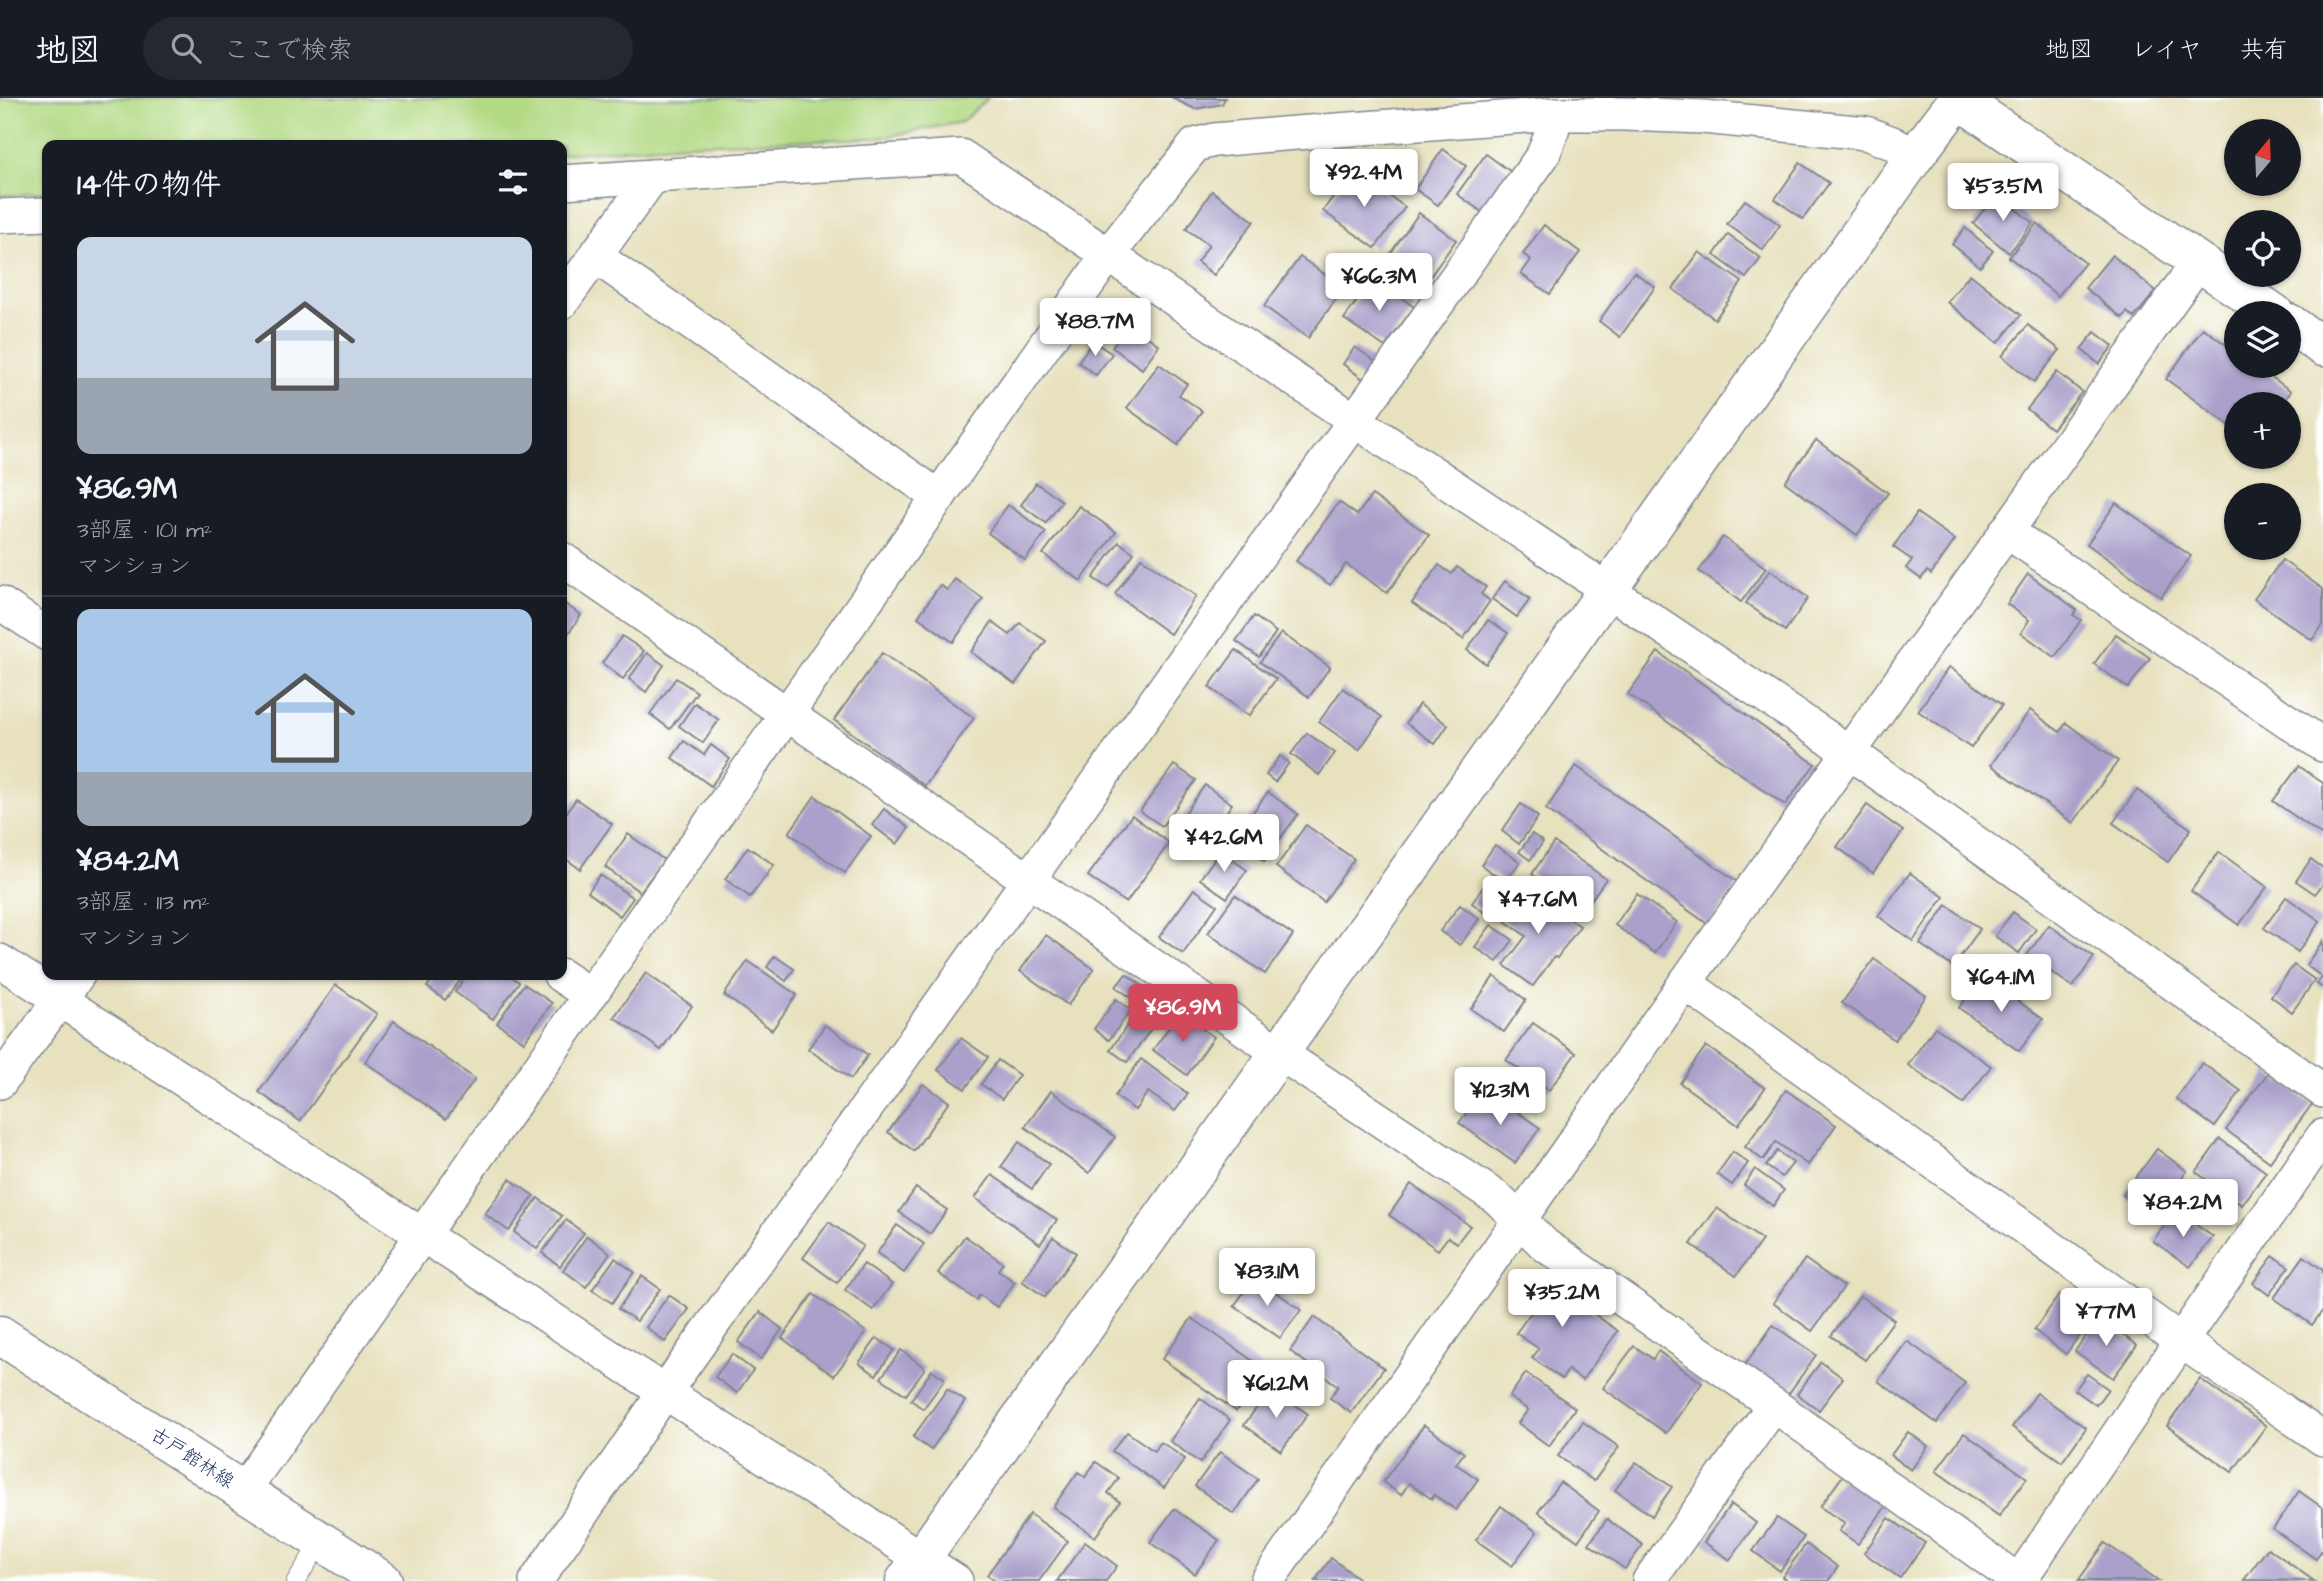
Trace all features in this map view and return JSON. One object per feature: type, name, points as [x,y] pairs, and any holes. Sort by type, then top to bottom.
[{"type":"street","points":[[913,1570],[1958,99],[2257,301]]},
{"type":"street","points":[[243,1491],[1108,255],[1195,145],[1214,140],[1283,134],[1555,114],[1703,117],[1807,126],[1866,133],[1915,156]]},
{"type":"street","points":[[536,1581],[664,1393],[1543,155],[1552,132],[1555,114]]},
{"type":"street","points":[[567,182],[961,156],[1849,752],[2323,1091]]},
{"type":"street","points":[[567,295],[653,176]]},
{"type":"street","points":[[0,216],[42,214]]},
{"type":"street","points":[[595,256],[939,497]]},
{"type":"street","points":[[1267,1581],[1685,983],[2199,261]]},
{"type":"street","points":[[2301,331],[2323,347]]},
{"type":"street","points":[[2006,531],[2323,745]]},
{"type":"street","points":[[567,562],[1279,1052],[1497,1198],[1545,1245],[2019,1581],[2323,1136]]},
{"type":"street","points":[[0,603],[42,631]]},
{"type":"street","points":[[0,961],[42,977]]},
{"type":"street","points":[[50,980],[69,987],[422,1236],[664,1393],[913,1570],[956,1581]]},
{"type":"street","points":[[567,980],[590,995]]},
{"type":"street","points":[[1685,983],[2181,1341],[2323,1439]]},
{"type":"street","points":[[0,1082],[69,987]]},
{"type":"street","name":"古戸館林線","points":[[0,1335],[383,1581]]},
{"type":"street","points":[[1649,1581],[1774,1405]]},
{"type":"lane","points":[[296,1581],[321,1541]]},
{"type":"green space","points":[[0,98],[988,98],[962,122],[878,138],[685,144],[567,154],[567,140],[42,140],[42,192],[0,196]]},
{"type":"building","points":[[1172,98],[1225,98],[1222,104],[1195,109]]},
{"type":"building","points":[[1443,149],[1466,166],[1438,205],[1415,189]]},
{"type":"building","points":[[1486,154],[1511,172],[1482,212],[1457,194]]},
{"type":"building","points":[[1800,163],[1829,183],[1803,219],[1775,199]]},
{"type":"building","points":[[1352,170],[1405,207],[1375,248],[1323,211]]},
{"type":"building","points":[[1212,191],[1254,221],[1214,275],[1197,262],[1209,245],[1186,229]]},
{"type":"building","points":[[1997,194],[2033,223],[2009,253],[1973,223]]},
{"type":"building","points":[[1745,200],[1780,225],[1763,250],[1727,224]]},
{"type":"building","points":[[1419,213],[1456,240],[1427,281],[1390,254]]},
{"type":"building","points":[[2037,223],[2085,263],[2058,296],[2009,257]]},
{"type":"building","points":[[1544,225],[1580,252],[1550,294],[1521,274],[1531,260],[1523,254]]},
{"type":"building","points":[[1965,228],[1993,251],[1980,267],[1952,244]]},
{"type":"building","points":[[1728,235],[1761,258],[1746,278],[1714,255]]},
{"type":"building","points":[[1699,252],[1742,282],[1715,319],[1673,289]]},
{"type":"building","points":[[2112,255],[2156,291],[2134,318],[2127,312],[2122,318],[2085,288]]},
{"type":"building","points":[[1300,257],[1344,288],[1308,338],[1264,306]]},
{"type":"building","points":[[1634,272],[1655,287],[1620,337],[1599,321]]},
{"type":"building","points":[[1970,274],[2021,315],[1998,343],[1947,302]]},
{"type":"building","points":[[1373,278],[1414,307],[1385,347],[1344,319]]},
{"type":"building","points":[[1128,323],[1159,345],[1142,369],[1112,347]]},
{"type":"building","points":[[2028,325],[2060,350],[2034,382],[2002,356]]},
{"type":"building","points":[[2203,328],[2224,343],[2224,378],[2273,378],[2291,391],[2224,392],[2224,421],[2166,379]]},
{"type":"building","points":[[2095,332],[2113,346],[2099,364],[2081,349]]},
{"type":"building","points":[[1093,341],[1112,354],[1096,375],[1078,362]]},
{"type":"building","points":[[1355,347],[1375,361],[1363,379],[1343,364]]},
{"type":"building","points":[[1159,364],[1187,384],[1179,395],[1202,411],[1178,445],[1127,408]]},
{"type":"building","points":[[2057,372],[2082,392],[2052,429],[2027,409]]},
{"type":"building","points":[[1816,440],[1888,493],[1857,535],[1785,482]]},
{"type":"building","points":[[1036,483],[1062,501],[1046,523],[1021,505]]},
{"type":"building","points":[[1372,495],[1429,535],[1387,593],[1346,564],[1330,585],[1296,561],[1339,502],[1357,515]]},
{"type":"building","points":[[2116,503],[2191,556],[2161,597],[2087,544]]},
{"type":"building","points":[[1008,505],[1046,532],[1025,560],[988,533]]},
{"type":"building","points":[[1079,506],[1116,532],[1081,581],[1043,554]]},
{"type":"building","points":[[1917,513],[1955,540],[1931,574],[1927,571],[1921,579],[1906,568],[1912,560],[1893,547]]},
{"type":"building","points":[[1723,537],[1766,568],[1741,602],[1699,571]]},
{"type":"building","points":[[1119,542],[1134,553],[1108,588],[1093,578]]},
{"type":"building","points":[[1141,558],[1196,596],[1170,634],[1115,594]]},
{"type":"building","points":[[2282,560],[2323,589],[2323,625],[2312,640],[2254,599]]},
{"type":"building","points":[[1439,565],[1452,574],[1457,567],[1486,587],[1481,594],[1490,601],[1463,639],[1412,603]]},
{"type":"building","points":[[1770,570],[1808,598],[1785,631],[1746,603]]},
{"type":"building","points":[[2028,574],[2077,610],[2073,615],[2081,620],[2055,657],[2021,633],[2029,620],[2007,604]]},
{"type":"building","points":[[955,579],[983,599],[953,642],[918,617],[940,585],[947,590]]},
{"type":"building","points":[[1505,581],[1530,599],[1517,617],[1492,599]]},
{"type":"building","points":[[567,605],[581,615],[567,636]]},
{"type":"building","points":[[1254,616],[1276,632],[1259,657],[1236,641]]},
{"type":"building","points":[[1488,620],[1508,633],[1486,664],[1467,650]]},
{"type":"building","points":[[992,622],[1010,635],[1020,623],[1046,641],[1015,684],[971,652]]},
{"type":"building","points":[[1281,633],[1330,667],[1309,697],[1260,662]]},
{"type":"building","points":[[2116,634],[2150,658],[2128,688],[2094,664]]},
{"type":"building","points":[[622,636],[644,651],[623,679],[602,663]]},
{"type":"building","points":[[1236,650],[1276,679],[1249,716],[1209,687]]},
{"type":"building","points":[[1658,652],[1815,764],[1785,805],[1628,694]]},
{"type":"building","points":[[647,653],[664,665],[646,692],[629,679]]},
{"type":"building","points":[[882,653],[974,718],[925,786],[834,720]]},
{"type":"building","points":[[1949,667],[2002,705],[1971,748],[1918,711]]},
{"type":"building","points":[[676,678],[697,692],[670,729],[650,714]]},
{"type":"building","points":[[1343,688],[1382,717],[1359,750],[1319,722]]},
{"type":"building","points":[[695,703],[719,720],[703,743],[679,726]]},
{"type":"building","points":[[1419,704],[1448,725],[1435,744],[1406,723]]},
{"type":"building","points":[[2030,710],[2060,732],[2066,723],[2118,761],[2073,823],[1991,765]]},
{"type":"building","points":[[1307,733],[1335,753],[1319,775],[1291,754]]},
{"type":"building","points":[[684,741],[704,755],[711,745],[730,759],[711,786],[672,758]]},
{"type":"building","points":[[1280,756],[1289,763],[1275,782],[1266,775]]},
{"type":"building","points":[[1174,765],[1196,780],[1162,826],[1140,811]]},
{"type":"building","points":[[1576,766],[1739,883],[1709,925],[1546,809]]},
{"type":"building","points":[[2299,766],[2323,783],[2323,836],[2273,801]]},
{"type":"building","points":[[1205,785],[1232,804],[1200,849],[1177,833],[1187,820],[1183,816]]},
{"type":"building","points":[[2137,790],[2191,829],[2168,862],[2113,823]]},
{"type":"building","points":[[1268,792],[1298,814],[1264,861],[1233,839]]},
{"type":"building","points":[[815,796],[871,836],[845,873],[789,833]]},
{"type":"building","points":[[576,799],[612,824],[580,869],[567,860],[567,812]]},
{"type":"building","points":[[1521,804],[1538,817],[1519,844],[1502,831]]},
{"type":"building","points":[[1867,805],[1903,831],[1873,873],[1837,847]]},
{"type":"building","points":[[884,809],[909,828],[897,844],[872,825]]},
{"type":"building","points":[[1132,815],[1169,843],[1126,903],[1088,876]]},
{"type":"building","points":[[1306,825],[1354,859],[1324,902],[1276,867]]},
{"type":"building","points":[[628,834],[664,860],[640,892],[605,867]]},
{"type":"building","points":[[1532,834],[1543,842],[1530,860],[1519,852]]},
{"type":"building","points":[[1554,842],[1606,879],[1583,911],[1532,874]]},
{"type":"building","points":[[1495,845],[1520,862],[1505,882],[1481,865]]},
{"type":"building","points":[[748,847],[774,865],[750,897],[725,879]]},
{"type":"building","points":[[1220,851],[1247,870],[1227,898],[1200,879]]},
{"type":"building","points":[[2219,852],[2267,887],[2239,925],[2191,891]]},
{"type":"building","points":[[2311,859],[2323,868],[2323,884],[2315,894],[2296,881]]},
{"type":"building","points":[[1910,873],[1944,897],[1913,941],[1878,916]]},
{"type":"building","points":[[600,875],[633,898],[620,916],[588,892]]},
{"type":"building","points":[[1489,879],[1506,891],[1489,916],[1472,903]]},
{"type":"building","points":[[1528,888],[1580,926],[1533,986],[1504,965],[1526,936],[1505,921]]},
{"type":"building","points":[[1194,889],[1217,905],[1183,954],[1159,937]]},
{"type":"building","points":[[1637,894],[1677,922],[1655,953],[1615,925]]},
{"type":"building","points":[[1235,895],[1293,935],[1265,974],[1208,933]]},
{"type":"building","points":[[2286,897],[2320,921],[2298,952],[2264,928]]},
{"type":"building","points":[[1460,905],[1479,919],[1460,945],[1440,931]]},
{"type":"building","points":[[1947,905],[1980,929],[1953,967],[1920,944]]},
{"type":"building","points":[[2013,912],[2036,929],[2019,953],[1995,936]]},
{"type":"building","points":[[1491,925],[1513,940],[1497,962],[1475,947]]},
{"type":"building","points":[[2049,925],[2094,957],[2073,987],[2027,955]]},
{"type":"building","points":[[1046,935],[1094,969],[1068,1005],[1020,971]]},
{"type":"building","points":[[2323,941],[2323,988],[2317,984],[2322,977],[2306,965]]},
{"type":"building","points":[[775,956],[794,969],[786,981],[767,967]]},
{"type":"building","points":[[1874,959],[1926,996],[1895,1040],[1842,1003]]},
{"type":"building","points":[[748,961],[797,995],[772,1030],[724,995]]},
{"type":"building","points":[[2294,965],[2315,980],[2292,1012],[2271,996]]},
{"type":"building","points":[[646,973],[692,1006],[661,1050],[614,1017]]},
{"type":"building","points":[[1126,974],[1158,997],[1149,1010],[1116,987]]},
{"type":"building","points":[[1494,976],[1526,1000],[1504,1032],[1471,1009]]},
{"type":"building","points":[[1983,976],[2043,1019],[2019,1051],[1959,1008]]},
{"type":"building","points":[[432,980],[460,980],[445,1000],[427,987]]},
{"type":"building","points":[[463,980],[519,982],[493,1019],[455,992]]},
{"type":"building","points":[[524,984],[552,1003],[524,1042],[497,1023]]},
{"type":"building","points":[[336,985],[377,1014],[300,1121],[259,1092]]},
{"type":"building","points":[[1116,999],[1131,1010],[1109,1040],[1094,1029]]},
{"type":"building","points":[[1179,1013],[1214,1037],[1187,1075],[1153,1050]]},
{"type":"building","points":[[1134,1016],[1151,1029],[1127,1062],[1110,1050]]},
{"type":"building","points":[[394,1021],[475,1079],[446,1119],[365,1062]]},
{"type":"building","points":[[1533,1023],[1576,1053],[1549,1090],[1506,1060]]},
{"type":"building","points":[[825,1025],[868,1055],[851,1079],[808,1049]]},
{"type":"building","points":[[1935,1027],[1991,1066],[1963,1104],[1908,1065]]},
{"type":"building","points":[[961,1038],[988,1057],[965,1089],[938,1070]]},
{"type":"building","points":[[1706,1046],[1765,1088],[1738,1125],[1680,1083]]},
{"type":"building","points":[[1141,1059],[1188,1094],[1175,1111],[1148,1092],[1135,1110],[1115,1096]]},
{"type":"building","points":[[998,1060],[1019,1075],[1002,1099],[981,1084]]},
{"type":"building","points":[[2202,1063],[2241,1091],[2215,1127],[2176,1099]]},
{"type":"building","points":[[2268,1073],[2312,1104],[2270,1162],[2226,1130]]},
{"type":"building","points":[[923,1084],[949,1102],[914,1151],[888,1132]]},
{"type":"building","points":[[1786,1090],[1836,1125],[1808,1165],[1776,1142],[1763,1160],[1745,1147]]},
{"type":"building","points":[[1051,1091],[1115,1137],[1089,1173],[1025,1127]]},
{"type":"building","points":[[1491,1093],[1540,1128],[1515,1163],[1459,1123],[1476,1100],[1483,1104]]},
{"type":"building","points":[[2220,1139],[2266,1172],[2242,1205],[2196,1172]]},
{"type":"building","points":[[1019,1142],[1049,1164],[1032,1189],[1001,1167]]},
{"type":"building","points":[[2157,1149],[2187,1171],[2154,1217],[2123,1195]]},
{"type":"building","points":[[1777,1151],[1793,1163],[1782,1177],[1766,1166]]},
{"type":"building","points":[[1733,1152],[1748,1163],[1732,1185],[1717,1174]]},
{"type":"building","points":[[1755,1169],[1784,1190],[1773,1206],[1744,1185]]},
{"type":"building","points":[[992,1175],[1057,1220],[1040,1244],[975,1198]]},
{"type":"building","points":[[510,1179],[534,1196],[509,1231],[485,1214]]},
{"type":"building","points":[[1411,1184],[1470,1226],[1457,1243],[1448,1237],[1438,1250],[1389,1215]]},
{"type":"building","points":[[916,1188],[947,1210],[930,1234],[899,1212]]},
{"type":"building","points":[[538,1198],[562,1216],[537,1249],[514,1232]]},
{"type":"building","points":[[1717,1208],[1762,1240],[1736,1276],[1691,1244]]},
{"type":"building","points":[[2175,1210],[2213,1237],[2190,1267],[2153,1241]]},
{"type":"building","points":[[566,1220],[584,1233],[560,1266],[542,1253]]},
{"type":"building","points":[[829,1222],[863,1246],[837,1283],[803,1258]]},
{"type":"building","points":[[897,1225],[924,1244],[904,1273],[877,1253]]},
{"type":"building","points":[[587,1236],[610,1253],[586,1287],[563,1270]]},
{"type":"building","points":[[965,1236],[1003,1263],[998,1270],[1015,1282],[997,1307],[980,1295],[976,1300],[938,1273]]},
{"type":"building","points":[[1053,1237],[1076,1253],[1045,1297],[1022,1281]]},
{"type":"building","points":[[2273,1256],[2289,1267],[2269,1295],[2253,1283]]},
{"type":"building","points":[[2304,1256],[2323,1270],[2323,1310],[2312,1325],[2274,1298]]},
{"type":"building","points":[[615,1258],[634,1272],[612,1303],[592,1290]]},
{"type":"building","points":[[1805,1259],[1844,1287],[1812,1331],[1773,1303]]},
{"type":"building","points":[[864,1264],[892,1284],[873,1310],[845,1290]]},
{"type":"building","points":[[1534,1271],[1618,1331],[1582,1380],[1568,1370],[1562,1379],[1532,1358],[1539,1349],[1516,1333],[1532,1311],[1514,1298]]},
{"type":"building","points":[[642,1276],[660,1289],[637,1321],[618,1309]]},
{"type":"building","points":[[1255,1277],[1301,1310],[1280,1338],[1234,1306]]},
{"type":"building","points":[[813,1294],[866,1332],[834,1376],[782,1338]]},
{"type":"building","points":[[2060,1294],[2092,1317],[2066,1354],[2034,1330]]},
{"type":"building","points":[[669,1295],[689,1309],[665,1342],[646,1327]]},
{"type":"building","points":[[1860,1296],[1894,1320],[1865,1360],[1831,1336]]},
{"type":"building","points":[[760,1312],[782,1329],[761,1359],[738,1342]]},
{"type":"building","points":[[1314,1317],[1384,1368],[1351,1413],[1330,1398],[1338,1386],[1290,1351]]},
{"type":"building","points":[[1192,1318],[1266,1370],[1236,1411],[1162,1359]]},
{"type":"building","points":[[2099,1318],[2137,1345],[2113,1378],[2075,1351]]},
{"type":"building","points":[[1773,1325],[1816,1355],[1787,1396],[1744,1366]]},
{"type":"building","points":[[877,1338],[894,1350],[876,1375],[859,1363]]},
{"type":"building","points":[[1907,1341],[1965,1383],[1937,1423],[1878,1381]]},
{"type":"building","points":[[1634,1346],[1653,1359],[1658,1351],[1702,1383],[1666,1433],[1603,1388]]},
{"type":"building","points":[[901,1350],[925,1368],[906,1395],[881,1378]]},
{"type":"building","points":[[732,1354],[753,1370],[737,1393],[715,1377]]},
{"type":"building","points":[[1821,1362],[1843,1378],[1819,1410],[1797,1394]]},
{"type":"building","points":[[932,1370],[945,1379],[923,1409],[911,1400]]},
{"type":"building","points":[[1526,1373],[1575,1408],[1549,1446],[1518,1423],[1528,1410],[1509,1397]]},
{"type":"building","points":[[2087,1374],[2108,1389],[2096,1405],[2075,1390]]},
{"type":"building","points":[[2200,1379],[2266,1426],[2232,1472],[2167,1426]]},
{"type":"building","points":[[1271,1388],[1308,1414],[1281,1451],[1244,1425]]},
{"type":"building","points":[[947,1389],[965,1401],[931,1450],[913,1437]]},
{"type":"building","points":[[2037,1393],[2086,1428],[2062,1462],[2012,1427]]},
{"type":"building","points":[[1200,1398],[1230,1420],[1200,1463],[1170,1441]]},
{"type":"building","points":[[1583,1422],[1619,1447],[1594,1481],[1558,1456]]},
{"type":"building","points":[[1424,1425],[1464,1453],[1456,1464],[1478,1479],[1456,1510],[1434,1495],[1432,1499],[1409,1483],[1401,1495],[1383,1482]]},
{"type":"building","points":[[1127,1432],[1154,1451],[1161,1442],[1185,1459],[1164,1488],[1112,1451]]},
{"type":"building","points":[[1908,1432],[1928,1446],[1911,1470],[1891,1455]]},
{"type":"building","points":[[1964,1433],[2027,1478],[1999,1516],[1936,1471]]},
{"type":"building","points":[[1220,1452],[1258,1479],[1234,1514],[1195,1486]]},
{"type":"building","points":[[1096,1462],[1119,1478],[1108,1493],[1120,1502],[1095,1537],[1053,1507],[1078,1472],[1085,1477]]},
{"type":"building","points":[[1636,1462],[1672,1487],[1652,1516],[1615,1490]]},
{"type":"building","points":[[1844,1474],[1887,1505],[1858,1544],[1839,1531],[1845,1523],[1820,1507]]},
{"type":"building","points":[[1560,1482],[1599,1511],[1578,1541],[1538,1512]]},
{"type":"building","points":[[2299,1491],[2323,1508],[2323,1553],[2321,1551],[2316,1559],[2273,1529]]},
{"type":"building","points":[[1731,1504],[1756,1523],[1730,1560],[1704,1542]]},
{"type":"building","points":[[1501,1506],[1537,1532],[1512,1566],[1476,1540]]},
{"type":"building","points":[[1174,1509],[1219,1540],[1195,1574],[1150,1542]]},
{"type":"building","points":[[1030,1514],[1068,1541],[1039,1581],[995,1581],[987,1575]]},
{"type":"building","points":[[1777,1518],[1804,1537],[1780,1571],[1753,1551]]},
{"type":"building","points":[[1889,1518],[1925,1543],[1900,1578],[1864,1553]]},
{"type":"building","points":[[1607,1519],[1643,1545],[1625,1569],[1589,1544]]},
{"type":"building","points":[[1085,1542],[1117,1566],[1106,1581],[1057,1581]]},
{"type":"building","points":[[2105,1543],[2159,1581],[2078,1581]]},
{"type":"building","points":[[1806,1544],[1838,1567],[1828,1581],[1788,1581],[1782,1577]]},
{"type":"building","points":[[2268,1548],[2314,1581],[2244,1580]]},
{"type":"building","points":[[1331,1558],[1362,1581],[1315,1581]]}]
